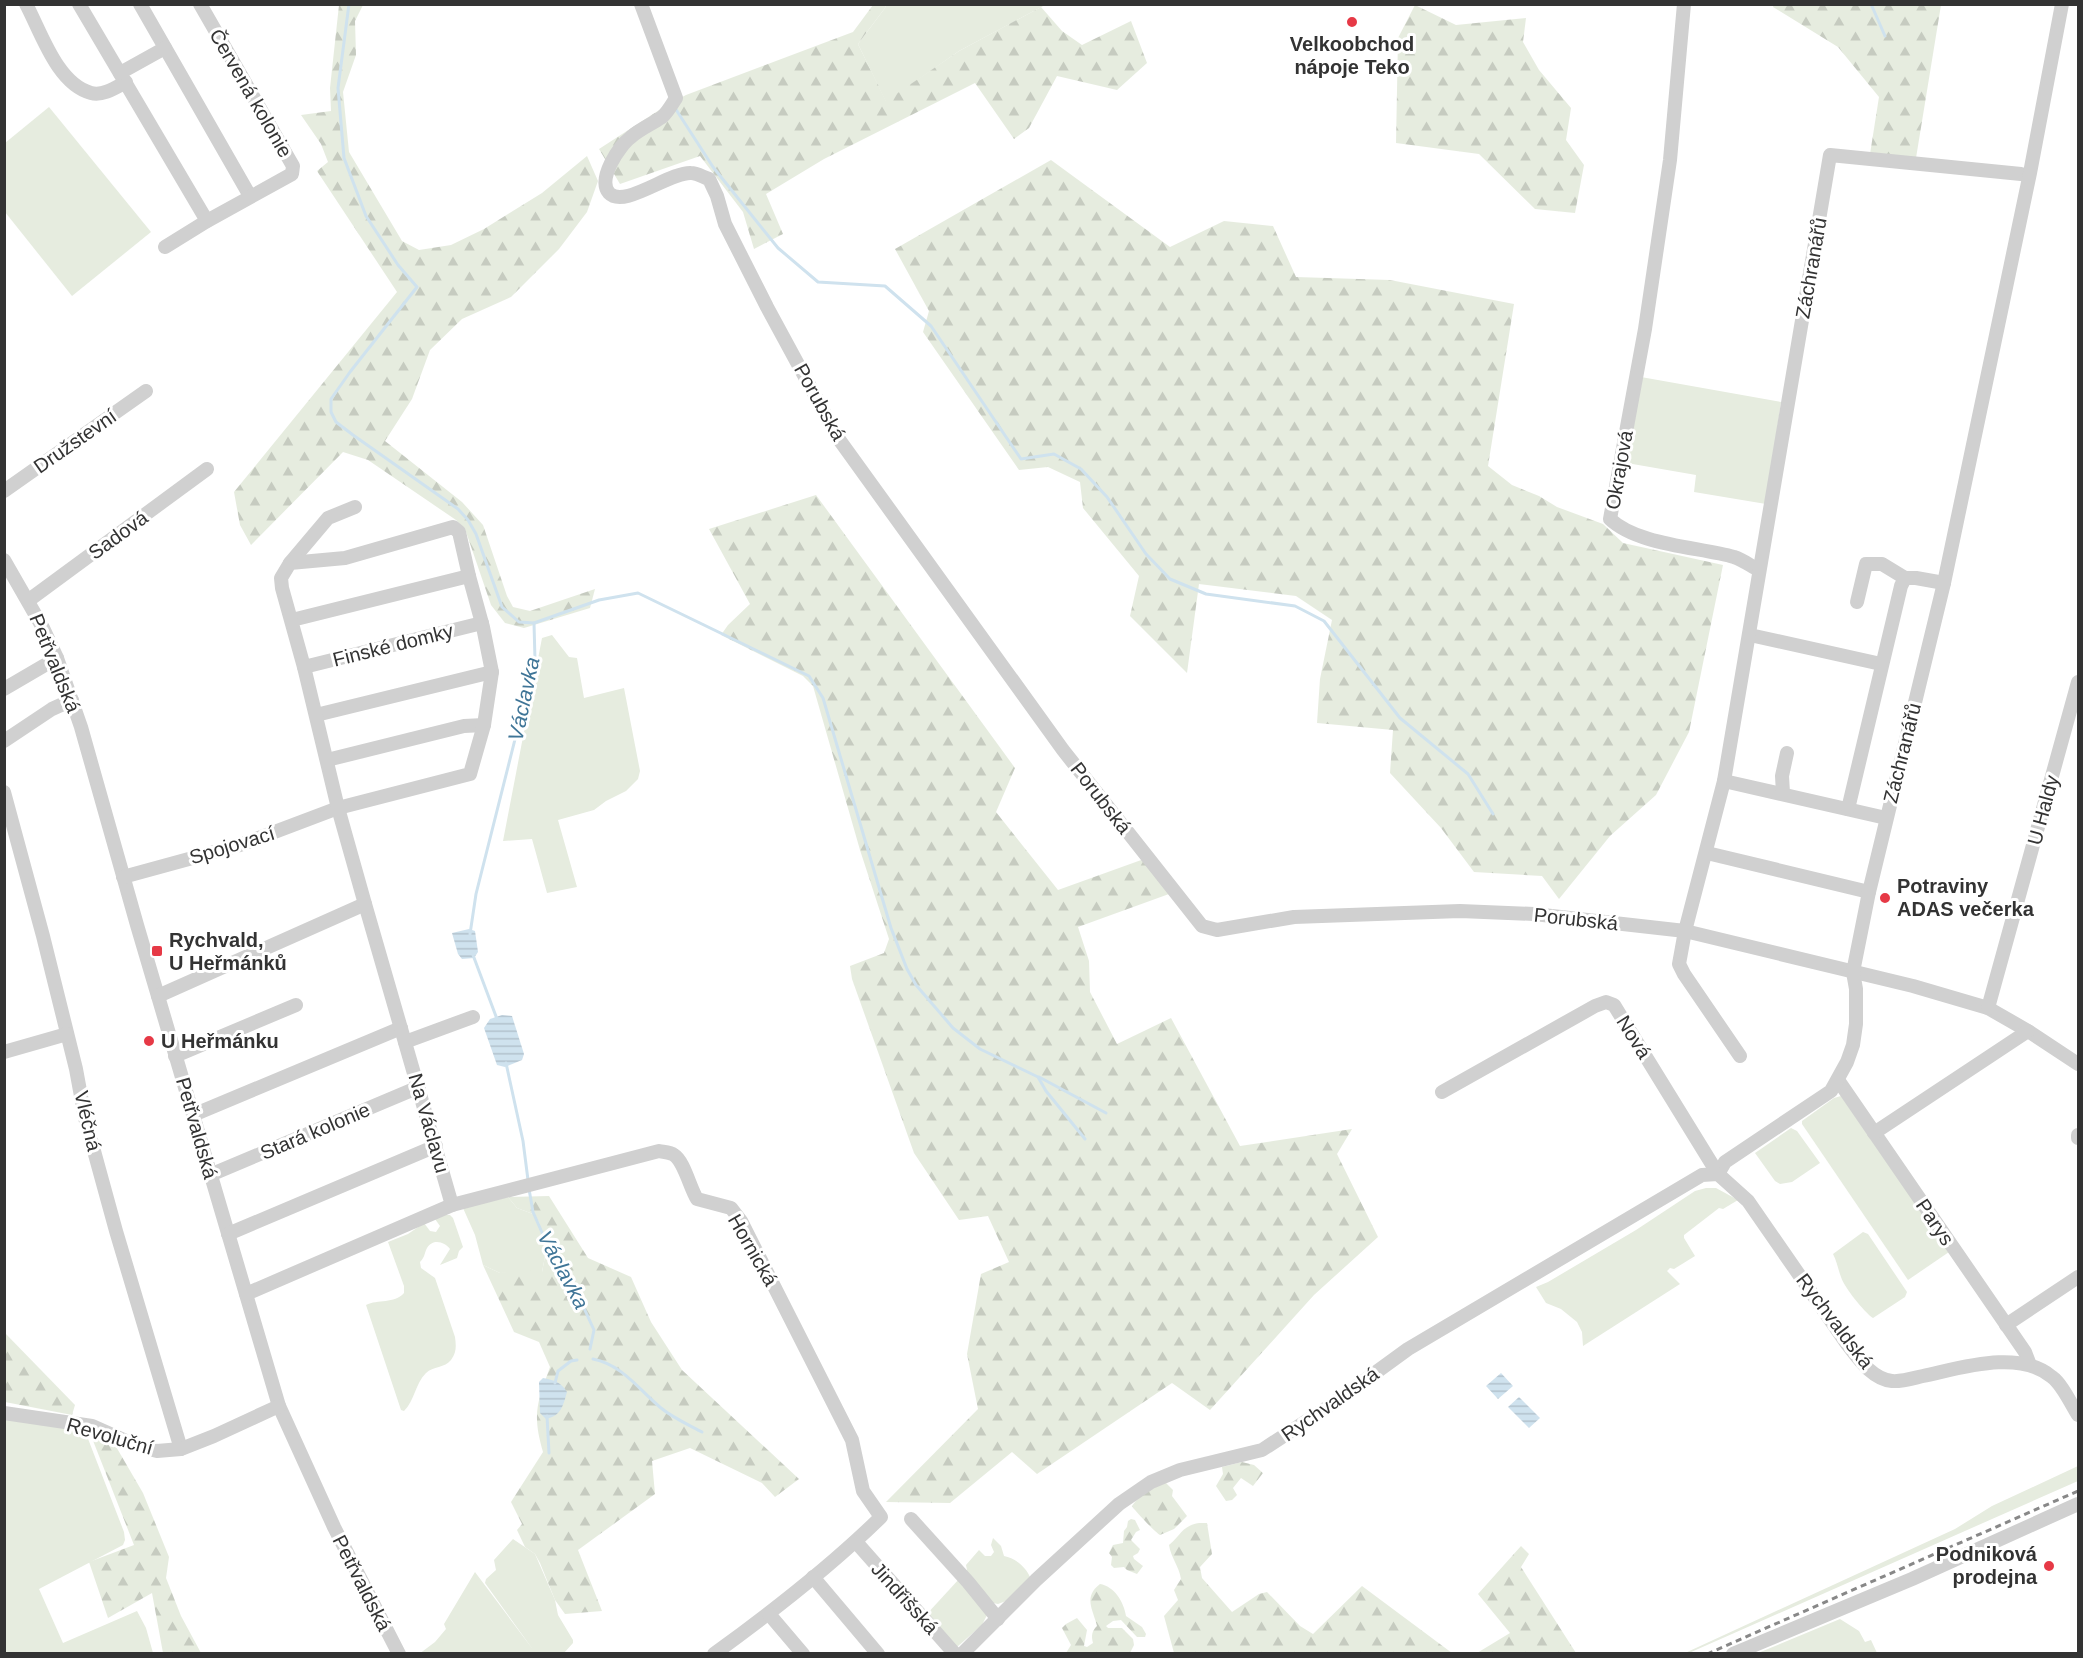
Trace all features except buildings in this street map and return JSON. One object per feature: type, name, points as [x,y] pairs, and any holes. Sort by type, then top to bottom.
[{"type":"street","points":[[26,4],[60,71],[91,93],[107,92],[165,48]]},
{"type":"street","points":[[80,4],[207,221]]},
{"type":"street","points":[[140,4],[250,196]]},
{"type":"street","name":"Červená kolonie","points":[[165,248],[207,221],[292,174],[293,166],[200,4]]},
{"type":"street","name":"Porubská","points":[[641,4],[676,98],[664,115],[630,137],[607,170],[605,186],[610,194],[621,198],[681,174],[693,173],[709,179],[717,196],[725,225],[838,438],[1062,750],[1202,926],[1216,930],[1294,917],[1460,911],[1534,914],[1685,931],[1913,986],[1988,1008],[2028,1030],[2079,1064]]},
{"type":"street","name":"Okrajová","points":[[1684,4],[1670,160],[1645,329],[1610,519],[1638,536],[1736,558],[1760,570]]},
{"type":"street","name":"Záchranářů","points":[[1853,972],[1886,818],[1944,583],[2062,4]]},
{"type":"street","name":"Záchranářů","points":[[1760,570],[1830,155],[2021,174]]},
{"type":"street","name":"Družstevní","points":[[4,492],[146,391]]},
{"type":"street","name":"Sadová","points":[[29,600],[207,469]]},
{"type":"street","points":[[158,996],[365,904],[281,578],[290,563],[328,518],[356,507]]},
{"type":"street","points":[[290,563],[345,558],[453,527],[459,532],[492,672],[483,724],[470,774],[339,808]]},
{"type":"street","name":"Petřvaldská","points":[[4,560],[29,600],[57,657],[72,700],[279,1406],[334,1527],[399,1653]]},
{"type":"street","points":[[1857,602],[1866,564],[1882,564],[1905,578],[1944,583]]},
{"type":"street","points":[[1740,1056],[1679,964],[1685,931],[1724,782],[1760,570]]},
{"type":"street","points":[[292,620],[469,576]]},
{"type":"street","name":"Záchranářů","points":[[1848,809],[1900,586],[1905,578]]},
{"type":"street","name":"Finské domky","points":[[304,667],[482,623]]},
{"type":"street","points":[[1750,635],[1881,664]]},
{"type":"street","points":[[4,689],[57,657]]},
{"type":"street","points":[[316,715],[492,672]]},
{"type":"street","name":"U Haldy","points":[[1988,1008],[2079,682]]},
{"type":"street","points":[[4,741],[52,709],[72,700]]},
{"type":"street","points":[[327,760],[464,726],[483,724]]},
{"type":"street","points":[[1783,794],[1782,776],[1788,753]]},
{"type":"street","name":"Záchranářů","points":[[1724,782],[1886,818]]},
{"type":"street","name":"Vléčná","points":[[4,792],[40,924],[85,1118],[181,1449]]},
{"type":"street","name":"Spojovací","points":[[123,877],[240,845],[339,808]]},
{"type":"street","points":[[1707,853],[1869,892]]},
{"type":"street","name":"Na Václavu","points":[[365,904],[452,1204]]},
{"type":"street","name":"Rychvaldská","points":[[1718,1174],[1725,1162],[1831,1091],[1853,1045],[1856,1024],[1856,989],[1853,972]]},
{"type":"street","name":"Nová","points":[[1442,1092],[1606,1002],[1614,1005],[1718,1174]]},
{"type":"street","points":[[175,1056],[296,1005]]},
{"type":"street","points":[[193,1115],[403,1035],[473,1017]]},
{"type":"street","points":[[1874,1132],[2028,1030]]},
{"type":"street","points":[[4,1052],[67,1034]]},
{"type":"street","name":"Parys","points":[[1838,1080],[2025,1352],[2030,1365]]},
{"type":"street","name":"Stará kolonie","points":[[210,1175],[419,1087]]},
{"type":"street","points":[[228,1234],[436,1146]]},
{"type":"street","name":"Hornická","points":[[246,1294],[452,1204],[659,1151],[673,1154],[680,1162],[697,1199],[730,1208],[741,1221],[852,1440],[863,1491],[881,1517],[856,1542],[768,1614],[714,1653]]},
{"type":"street","name":"Rychvaldská","points":[[962,1653],[1036,1580],[1119,1504],[1151,1482],[1180,1470],[1262,1450],[1331,1405],[1408,1349],[1702,1176],[1718,1174],[1748,1200],[1863,1366],[1874,1373],[1891,1381],[1979,1364],[2007,1362],[2030,1365],[2053,1377],[2079,1415]]},
{"type":"street","points":[[2006,1325],[2079,1277]]},
{"type":"street","name":"Revoluční","points":[[4,1413],[92,1426],[137,1446],[157,1450],[181,1449],[279,1406]]},
{"type":"street","points":[[1733,1653],[1912,1579],[2079,1504]]},
{"type":"street","points":[[911,1519],[998,1619]]},
{"type":"street","name":"Jindřišská","points":[[856,1542],[955,1653]]},
{"type":"street","points":[[813,1577],[878,1653]]},
{"type":"street","points":[[768,1614],[803,1653]]},
{"type":"green space","points":[[1774,4],[1941,5],[1916,158],[1870,154],[1879,97],[1838,47],[1773,7]]},
{"type":"green space","points":[[339,5],[363,5],[355,21],[356,55],[343,92],[349,152],[402,241],[419,250],[451,245],[484,229],[542,193],[587,156],[598,181],[587,212],[559,249],[511,297],[462,319],[430,350],[412,399],[385,441],[462,502],[483,525],[507,596],[513,607],[530,611],[595,589],[590,608],[524,628],[505,623],[491,605],[465,529],[456,520],[368,460],[343,452],[251,545],[240,525],[234,492],[397,292],[317,171],[328,162],[321,144],[301,115],[331,111],[330,88]]},
{"type":"green space","points":[[873,5],[886,5],[858,44],[886,101],[959,51],[1041,7],[1062,31],[1082,45],[1131,21],[1147,63],[1117,90],[1057,76],[1029,128],[1014,139],[975,83],[824,159],[766,194],[783,234],[754,249],[743,212],[700,156],[620,184],[599,149],[686,95],[853,32]]},
{"type":"green space","points":[[886,5],[1045,5],[959,51],[886,102],[858,44]]},
{"type":"green space","points":[[1415,5],[1456,25],[1526,18],[1523,42],[1539,70],[1571,108],[1566,140],[1584,165],[1575,213],[1535,209],[1479,154],[1396,143],[1398,38]]},
{"type":"green space","points":[[49,107],[151,232],[72,296],[5,212],[5,143]]},
{"type":"green space","points":[[1051,160],[1170,247],[1224,221],[1273,226],[1296,277],[1390,280],[1514,304],[1488,466],[1512,485],[1539,496],[1557,507],[1603,524],[1623,543],[1723,565],[1689,732],[1656,795],[1610,836],[1559,899],[1542,876],[1474,872],[1441,828],[1390,773],[1393,730],[1317,723],[1320,679],[1332,620],[1296,596],[1199,584],[1187,673],[1130,616],[1139,576],[1083,508],[1080,482],[1048,467],[1019,470],[923,332],[929,311],[895,249]]},
{"type":"green space","points":[[1641,377],[1781,402],[1766,504],[1694,492],[1696,475],[1621,462]]},
{"type":"green space","points":[[816,495],[1015,768],[996,812],[1058,890],[1144,859],[1169,894],[1078,927],[1089,961],[1090,992],[1117,1044],[1171,1018],[1240,1146],[1352,1129],[1337,1154],[1378,1237],[1314,1295],[1210,1410],[1172,1383],[1037,1474],[1012,1452],[950,1503],[886,1502],[978,1409],[967,1354],[981,1274],[1009,1262],[988,1216],[959,1220],[914,1153],[852,979],[850,966],[884,953],[889,939],[860,850],[813,686],[803,676],[721,635],[750,604],[709,529]]},
{"type":"green space","points":[[552,635],[569,657],[577,658],[584,698],[624,688],[640,771],[638,779],[626,791],[594,810],[558,820],[577,887],[547,893],[532,839],[503,841],[542,638]]},
{"type":"green space","points":[[1841,1096],[1949,1252],[1908,1280],[1802,1124],[1802,1121],[1834,1098]]},
{"type":"green space","points":[[1791,1128],[1797,1131],[1820,1163],[1792,1182],[1780,1184],[1775,1181],[1755,1153]]},
{"type":"green space","points":[[1716,1188],[1738,1200],[1723,1209],[1719,1208],[1684,1235],[1695,1256],[1667,1271],[1680,1284],[1583,1346],[1582,1332],[1577,1322],[1561,1309],[1546,1303],[1536,1287],[1636,1230],[1695,1191]]},
{"type":"green space","points":[[549,1196],[588,1258],[631,1277],[651,1322],[682,1370],[799,1479],[775,1497],[762,1483],[690,1448],[652,1461],[655,1494],[578,1550],[602,1611],[565,1614],[555,1600],[535,1554],[525,1547],[517,1530],[522,1524],[511,1502],[543,1452],[537,1418],[542,1390],[550,1367],[539,1342],[514,1332],[483,1265],[500,1273],[521,1270],[542,1272],[546,1251],[539,1222],[533,1214],[517,1208],[508,1197]]},
{"type":"green space","points":[[508,1197],[517,1208],[533,1214],[539,1222],[546,1251],[542,1272],[500,1273],[483,1265],[475,1235],[463,1208]]},
{"type":"green space","points":[[445,1215],[453,1218],[463,1247],[457,1258],[440,1265],[450,1249],[442,1243],[432,1243],[420,1262],[421,1268],[435,1278],[455,1337],[455,1351],[448,1363],[426,1373],[404,1411],[401,1410],[366,1305],[396,1299],[404,1293],[404,1286],[388,1242],[408,1234],[424,1223],[430,1231],[436,1232],[440,1226],[435,1219]]},
{"type":"green space","points":[[1863,1232],[1868,1234],[1907,1292],[1905,1297],[1873,1318],[1846,1287],[1833,1254]]},
{"type":"green space","points":[[5,1333],[75,1405],[72,1415],[5,1402]]},
{"type":"green space","points":[[5,1419],[85,1431],[124,1532],[123,1545],[39,1589],[63,1643],[137,1611],[146,1628],[153,1653],[5,1654]]},
{"type":"green space","points":[[90,1433],[111,1438],[143,1493],[169,1557],[166,1578],[181,1616],[201,1653],[163,1653],[152,1593],[108,1618],[89,1562],[134,1545]]},
{"type":"green space","points":[[1242,1462],[1254,1465],[1263,1473],[1253,1486],[1241,1478],[1233,1488],[1237,1495],[1232,1500],[1226,1501],[1216,1486],[1223,1474],[1222,1467]]},
{"type":"green space","points":[[2078,1466],[2078,1481],[1685,1653],[1955,1529],[1992,1506]]},
{"type":"green space","points":[[1166,1483],[1173,1490],[1172,1496],[1187,1516],[1174,1529],[1160,1535],[1132,1506],[1147,1492]]},
{"type":"green space","points":[[1131,1519],[1135,1520],[1140,1530],[1131,1540],[1140,1549],[1133,1556],[1134,1559],[1143,1566],[1137,1574],[1124,1567],[1114,1568],[1111,1565],[1112,1557],[1109,1553],[1113,1545],[1123,1543],[1124,1531]]},
{"type":"green space","points":[[1207,1523],[1212,1554],[1200,1567],[1202,1578],[1232,1612],[1259,1594],[1267,1592],[1300,1626],[1313,1634],[1362,1586],[1452,1653],[1174,1653],[1164,1616],[1178,1600],[1174,1590],[1181,1579],[1169,1545],[1185,1528]]},
{"type":"green space","points":[[993,1538],[1001,1546],[1004,1556],[1020,1564],[1030,1577],[1006,1601],[998,1604],[993,1603],[965,1573],[966,1565],[979,1550],[985,1556],[991,1556],[994,1552],[991,1545]]},
{"type":"green space","points":[[513,1539],[535,1554],[555,1600],[558,1615],[573,1643],[564,1653],[419,1654],[435,1642],[446,1629],[444,1624],[475,1572],[534,1651],[485,1583],[486,1579],[496,1570],[494,1560]]},
{"type":"green space","points":[[1521,1546],[1529,1554],[1521,1567],[1576,1653],[1477,1653],[1510,1633],[1478,1594]]},
{"type":"green space","points":[[960,1578],[987,1615],[982,1625],[957,1647],[926,1615]]},
{"type":"green space","points":[[1100,1584],[1110,1588],[1118,1596],[1126,1616],[1142,1627],[1146,1634],[1145,1637],[1137,1637],[1121,1620],[1113,1621],[1106,1626],[1122,1628],[1133,1639],[1134,1645],[1130,1653],[1066,1653],[1071,1645],[1062,1628],[1077,1618],[1087,1630],[1084,1646],[1087,1647],[1093,1643],[1092,1633],[1097,1626],[1091,1599]]},
{"type":"green space","points":[[1840,1619],[1859,1631],[1865,1642],[1871,1640],[1877,1653],[1758,1653]]},
{"type":"water","points":[[469,929],[475,931],[478,952],[474,958],[462,959],[458,954],[452,933]]},
{"type":"water","points":[[502,1015],[512,1016],[524,1054],[522,1060],[505,1067],[497,1065],[484,1028],[490,1019]]},
{"type":"water","points":[[1501,1373],[1513,1386],[1498,1399],[1486,1386]]},
{"type":"water","points":[[543,1378],[557,1382],[567,1392],[563,1406],[558,1413],[546,1419],[540,1413],[539,1382]]},
{"type":"water","points":[[1519,1397],[1540,1418],[1529,1428],[1508,1407]]},
{"type":"waterway","name":"Václavka","points":[[349,4],[338,88],[344,158],[366,216],[398,265],[417,287],[331,399],[331,412],[336,422],[353,435],[458,509],[476,534],[502,607],[519,622],[534,623],[535,660],[476,894],[470,934]]},
{"type":"waterway","points":[[1871,4],[1885,36]]},
{"type":"waterway","points":[[675,108],[713,167],[778,248],[818,282],[885,286],[931,326],[1021,459],[1054,454],[1081,469],[1107,497],[1146,554],[1170,579],[1206,594],[1295,606],[1324,621],[1400,718],[1468,774],[1493,814]]},
{"type":"waterway","points":[[534,623],[599,600],[638,593],[809,676],[823,698],[891,928],[907,969],[916,985],[953,1028],[980,1049],[1038,1077],[1046,1091],[1085,1139]]},
{"type":"waterway","name":"Václavka","points":[[473,955],[497,1019]]},
{"type":"waterway","name":"Václavka","points":[[506,1063],[523,1141],[528,1180]]},
{"type":"waterway","points":[[1039,1077],[1106,1113]]},
{"type":"waterway","name":"Václavka","points":[[529,1189],[533,1212],[558,1269],[578,1295],[594,1330],[590,1349]]},
{"type":"waterway","points":[[593,1359],[622,1372],[666,1412],[702,1432]]},
{"type":"waterway","name":"Václavka","points":[[555,1383],[558,1371],[571,1361],[577,1360]]},
{"type":"waterway","name":"Václavka","points":[[547,1416],[549,1453]]},
{"type":"railway","points":[[1707,1654],[2078,1491]]},
{"type":"place","name":"Velkoobchod nápoje Teko","points":[[1352,22]]},
{"type":"place","name":"Potraviny ADAS večerka","points":[[1885,898]]},
{"type":"place","name":"Rychvald, U Heřmánků","points":[[157,951]]},
{"type":"place","name":"U Heřmánku","points":[[149,1041]]},
{"type":"place","name":"Podniková prodejna","points":[[2049,1566]]}]
